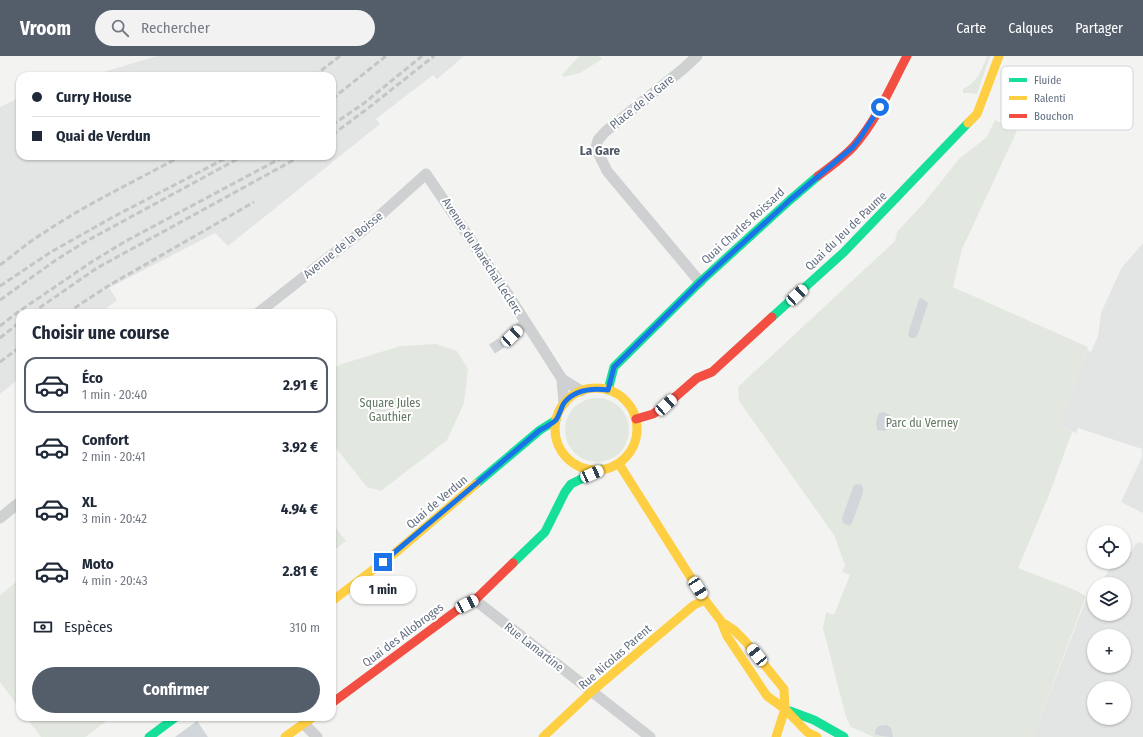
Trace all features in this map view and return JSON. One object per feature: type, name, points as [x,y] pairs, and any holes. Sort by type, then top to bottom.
[{"type":"main road","name":"Quai du Jeu de Paume","points":[[636,419],[653,414],[666,405],[697,378],[712,372],[837,258],[881,215],[976,114],[999,56]]},
{"type":"main road","name":"Quai Charles Roissard","points":[[608,390],[614,367],[700,282],[790,200],[853,147],[886,96],[905,57]]},
{"type":"main road","points":[[594,388],[608,390],[617,394],[626,401],[632,409],[636,419],[637,430],[635,441],[629,454],[619,464],[602,470],[584,469],[577,466],[561,451],[556,439],[556,420],[564,403],[580,391],[594,388]]},
{"type":"main road","name":"Quai de Verdun","points":[[336,598],[395,552],[540,430],[556,420]]},
{"type":"main road","points":[[619,464],[705,600],[721,621],[727,636],[767,696],[785,708],[814,720],[844,737]]},
{"type":"main road","name":"Quai des Allobroges","points":[[336,699],[460,608],[474,600],[545,532],[565,492],[571,484],[602,470]]},
{"type":"main road","name":"Rue Nicolas Parent","points":[[543,737],[591,692],[694,605],[705,600]]},
{"type":"main road","points":[[721,621],[734,630],[745,641],[784,689],[785,708],[776,737]]},
{"type":"main road","points":[[785,708],[807,732],[817,737]]},
{"type":"main road","points":[[149,737],[171,721]]},
{"type":"main road","points":[[285,737],[307,721]]},
{"type":"street","name":"Place de la Gare","points":[[698,56],[605,132],[596,145],[598,153],[607,171],[700,282]]},
{"type":"street","name":"Avenue du Maréchal Leclerc","points":[[426,174],[507,293],[562,379],[580,391]]},
{"type":"street","name":"Avenue de la Boisse","points":[[263,309],[366,228],[426,174]]},
{"type":"street","points":[[512,336],[525,323]]},
{"type":"street","name":"Avenue du Maréchal Leclerc","points":[[562,379],[564,403]]},
{"type":"street","points":[[0,518],[16,505]]},
{"type":"street","name":"Rue Lamartine","points":[[474,600],[650,737]]},
{"type":"street","points":[[785,708],[802,737]]},
{"type":"street","points":[[308,721],[316,737]]},
{"type":"shaded area","points":[[157,56],[464,56],[437,79],[433,75],[376,119],[380,124],[336,159],[336,72],[103,72]]},
{"type":"shaded area","points":[[16,99],[16,160],[335,160],[228,246],[215,233],[109,288],[117,300],[106,309],[16,309],[16,381],[0,394],[0,107]]},
{"type":"shaded area","points":[[1143,243],[1143,513],[1121,502],[1142,457],[1142,449],[1078,428],[1076,433],[1059,427],[1087,350],[1091,352],[1098,336],[1101,313],[1121,269]]},
{"type":"shaded area","points":[[922,298],[928,303],[918,334],[915,338],[910,338],[908,334],[919,299]]},
{"type":"shaded area","points":[[884,412],[890,415],[890,424],[885,431],[877,430],[876,422],[879,413]]},
{"type":"shaded area","points":[[861,484],[863,493],[852,523],[849,526],[843,523],[842,518],[854,485]]},
{"type":"shaded area","points":[[1139,542],[1143,544],[1143,737],[1033,737],[1087,597],[1087,621],[1131,621],[1131,577],[1105,577],[1109,569],[1131,569],[1132,551],[1135,545]]},
{"type":"shaded area","points":[[197,721],[208,737],[175,737]]},
{"type":"shaded area","points":[[887,725],[891,728],[893,737],[875,734],[875,730],[878,727]]},
{"type":"green space","points":[[579,56],[599,56],[602,59],[580,73],[564,77],[562,75]]},
{"type":"green space","points":[[987,56],[990,56],[977,94],[963,93],[963,89],[972,83],[978,76]]},
{"type":"green space","name":"Parc du Verney","points":[[995,120],[1001,123],[1001,130],[1017,131],[962,249],[953,287],[1088,347],[1059,427],[1072,432],[1049,495],[1018,568],[1075,590],[1086,596],[1033,737],[874,737],[851,727],[846,717],[823,628],[826,612],[834,615],[850,575],[842,572],[845,565],[834,535],[739,401],[738,387],[895,241],[897,232],[924,203],[959,159],[987,137]]},
{"type":"green space","name":"Square Jules Gauthier","points":[[436,344],[457,351],[468,369],[464,403],[447,440],[381,491],[367,487],[336,448],[336,367],[400,346]]},
{"type":"green space","points":[[591,398],[603,398],[620,407],[627,418],[629,430],[627,442],[620,453],[603,462],[591,462],[579,457],[570,448],[565,436],[565,424],[570,412],[579,403]]},
{"type":"green space","points":[[336,528],[346,541],[336,549]]},
{"type":"green space","points":[[16,582],[16,704],[0,682],[0,595]]},
{"type":"green space","points":[[29,721],[107,721],[85,737],[41,737]]},
{"type":"tunnel","points":[[492,349],[512,336]]},
{"type":"railway","points":[[319,72],[340,56]]},
{"type":"railway","points":[[336,96],[386,56]]},
{"type":"railway","points":[[336,122],[363,104],[422,56]]},
{"type":"railway","points":[[336,132],[434,56]]},
{"type":"railway","points":[[0,265],[26,245],[59,223],[174,160]]},
{"type":"railway","points":[[0,286],[51,252],[113,217],[222,160]]},
{"type":"railway","points":[[0,300],[56,260],[83,243],[236,160]]},
{"type":"railway","points":[[22,309],[93,261],[126,241],[278,160]]},
{"type":"railway","points":[[38,309],[97,268],[294,160]]},
{"type":"railway","points":[[73,309],[108,286],[254,202]]},
{"type":"railway","points":[[0,326],[16,314]]},
{"type":"railway","points":[[0,338],[16,325]]},
{"type":"railway","points":[[0,362],[16,350]]},
{"type":"traffic: fast","points":[[772,317],[843,253],[968,123]]},
{"type":"traffic: fast","points":[[608,390],[614,367],[700,282],[818,176]]},
{"type":"traffic: fast","points":[[476,484],[540,430],[556,420]]},
{"type":"traffic: fast","points":[[513,563],[545,532],[565,492],[571,484],[602,469]]},
{"type":"traffic: fast","points":[[790,711],[814,720],[844,737]]},
{"type":"traffic: fast","points":[[149,737],[171,721]]},
{"type":"traffic: slow","points":[[968,123],[977,114],[999,56]]},
{"type":"traffic: slow","points":[[596,388],[612,391],[625,400],[634,413],[637,429],[634,445],[625,458],[612,467],[596,470],[580,467],[567,458],[558,445],[555,429],[558,413],[567,400],[580,391],[596,388]]},
{"type":"traffic: slow","points":[[619,464],[705,600],[721,621],[727,636],[767,696],[785,709],[807,732],[817,737]]},
{"type":"traffic: slow","points":[[336,598],[395,553],[476,484]]},
{"type":"traffic: slow","points":[[543,737],[591,692],[694,605],[705,600]]},
{"type":"traffic: slow","points":[[725,624],[734,630],[745,641],[784,689],[785,709],[776,737]]},
{"type":"traffic: slow","points":[[285,737],[307,721]]},
{"type":"traffic: jam","points":[[818,176],[846,154],[862,136],[883,102],[907,56]]},
{"type":"traffic: jam","points":[[636,419],[653,414],[666,405],[697,378],[712,372],[772,317]]},
{"type":"traffic: jam","points":[[336,700],[460,608],[475,600],[513,563]]},
{"type":"district","name":"La Gare","points":[[600,150]]},
{"type":"route","points":[[383,562],[510,457],[540,430],[556,420],[564,403],[572,396],[580,391],[594,388],[608,390],[614,367],[700,282],[790,200],[853,147],[880,107]]}]
